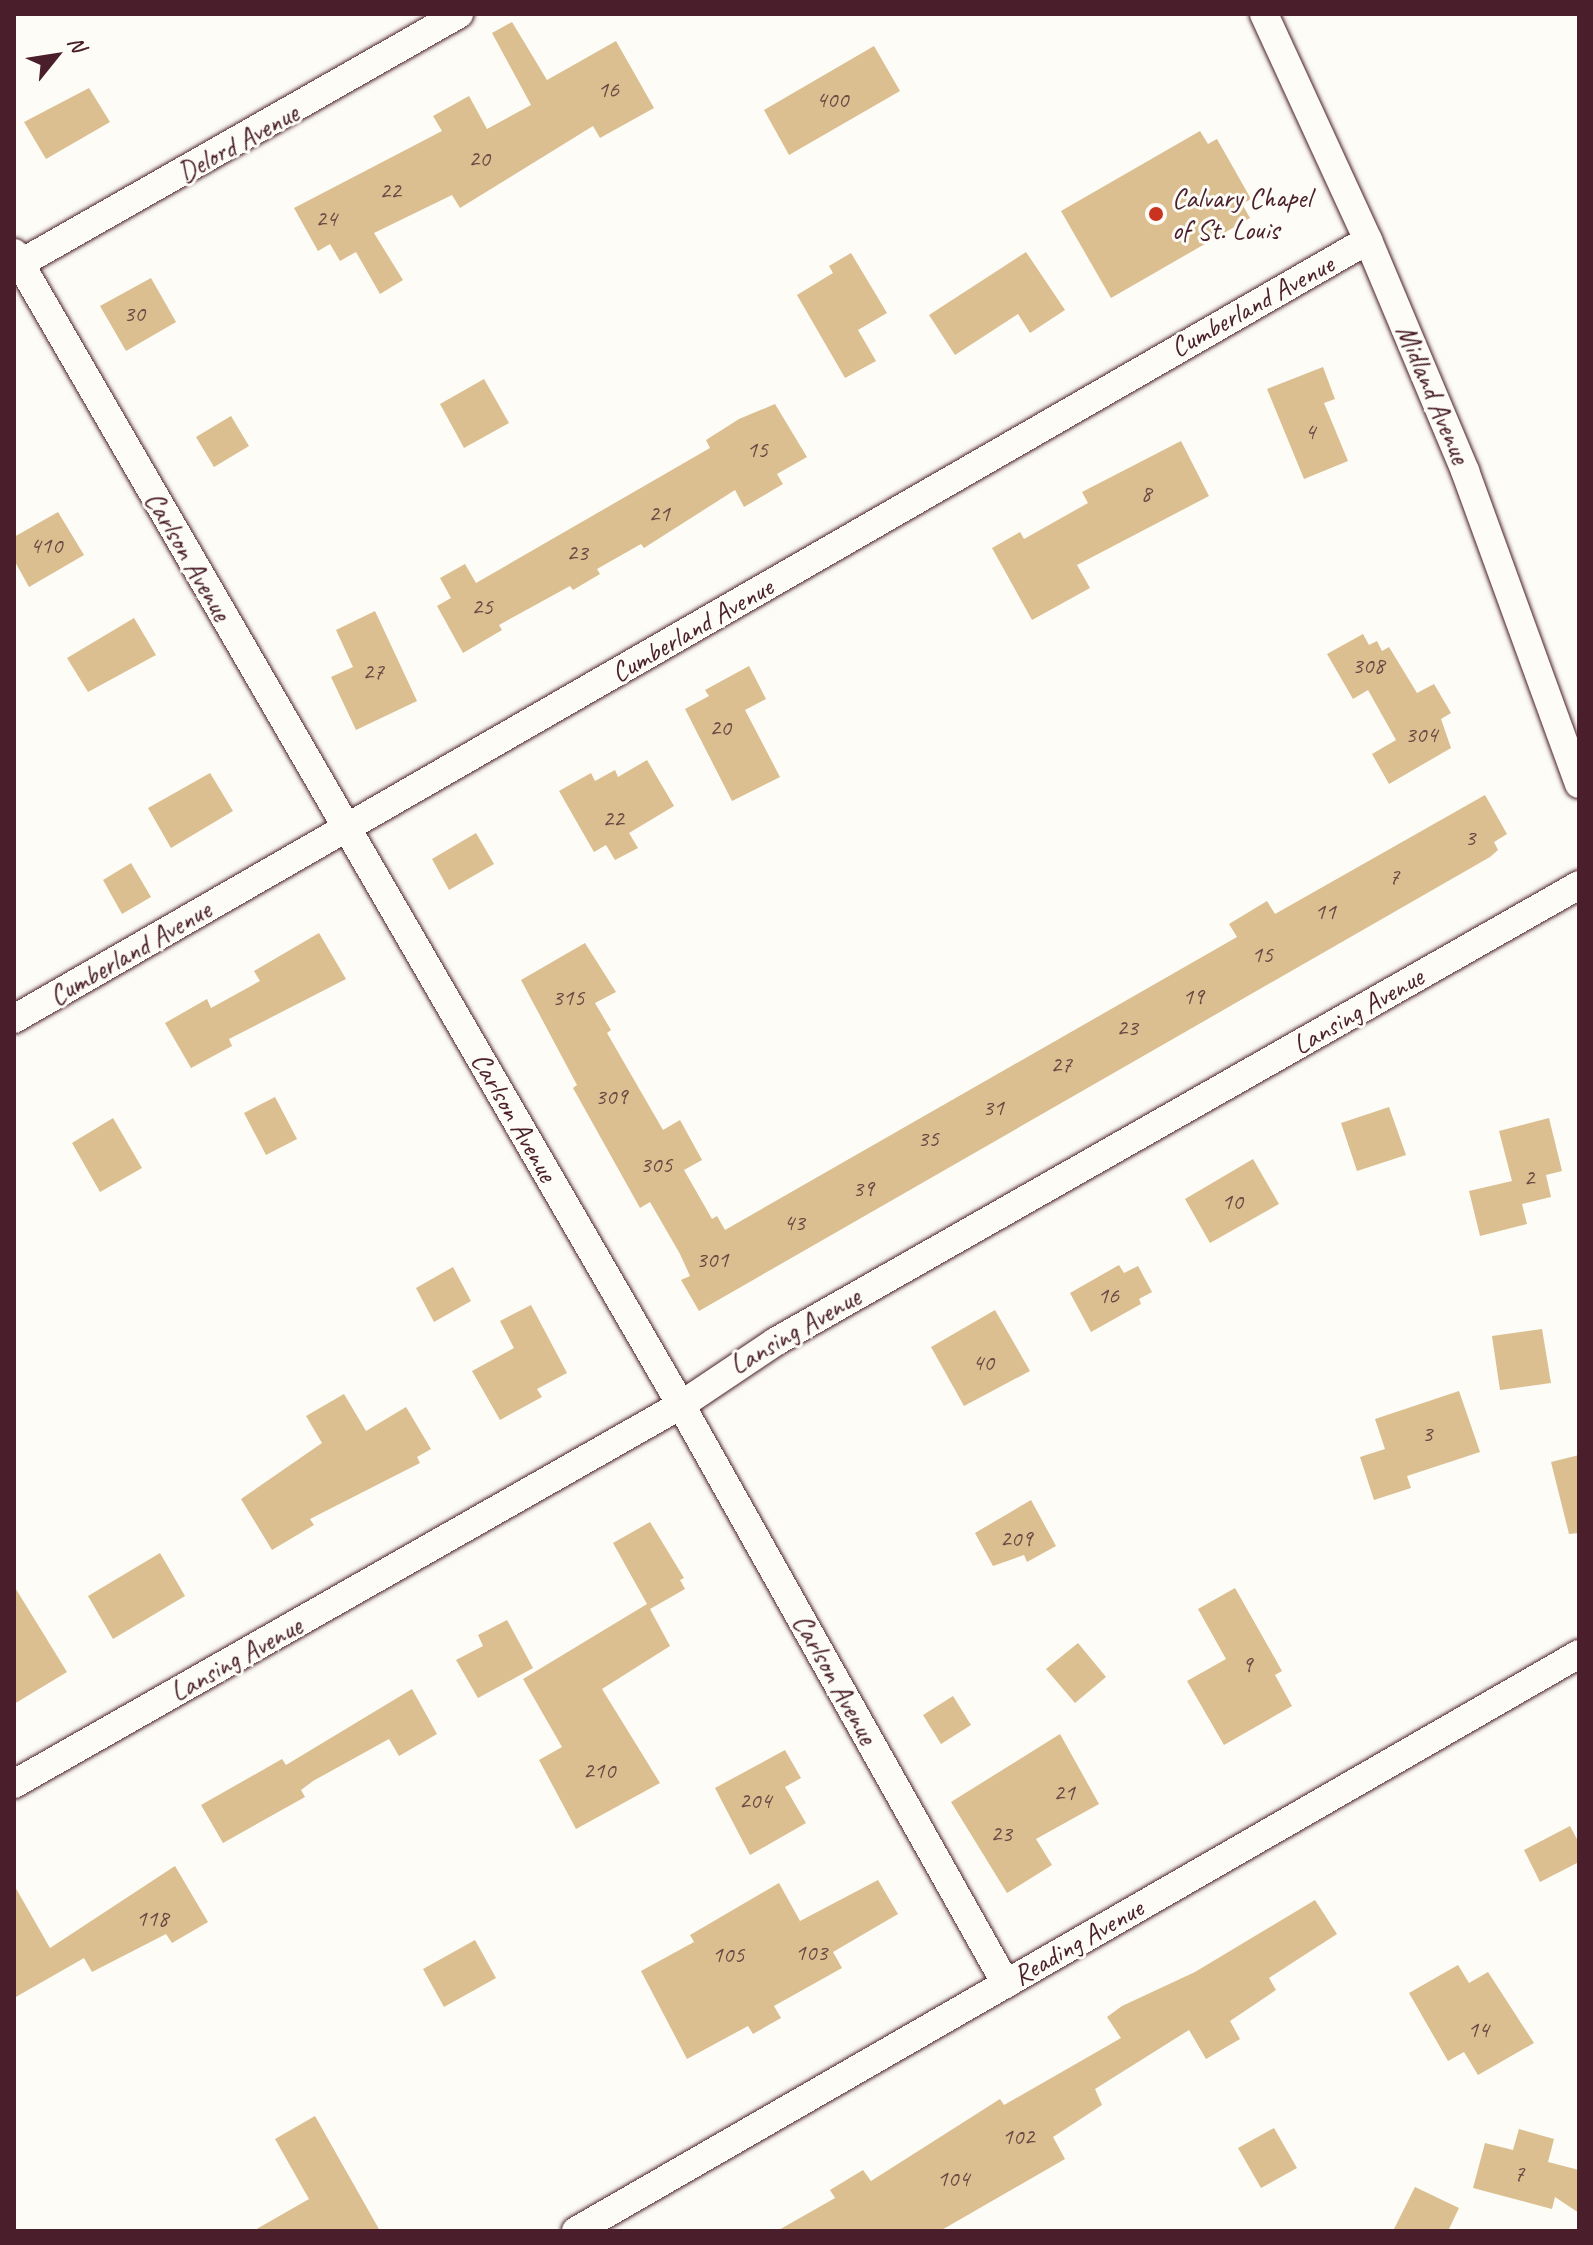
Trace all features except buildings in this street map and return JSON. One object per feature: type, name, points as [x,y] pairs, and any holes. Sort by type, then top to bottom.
[{"type":"street","name":"Delord Avenue","points":[[16,261],[459,14]]},
{"type":"street","name":"Midland Avenue","points":[[1264,14],[1368,240],[1465,471],[1579,784]]},
{"type":"street","name":"Cumberland Avenue","points":[[14,1019],[347,830],[1219,322],[1368,240]]},
{"type":"street","name":"Carlson Avenue","points":[[16,261],[681,1405],[1006,1984]]},
{"type":"street","name":"Lansing Avenue","points":[[14,1784],[681,1405],[775,1342],[1579,885]]},
{"type":"street","name":"Reading Avenue","points":[[576,2231],[1579,1654]]},
{"type":"place","name":"Calvary Chapel of St. Louis","points":[[1156,214]]}]
